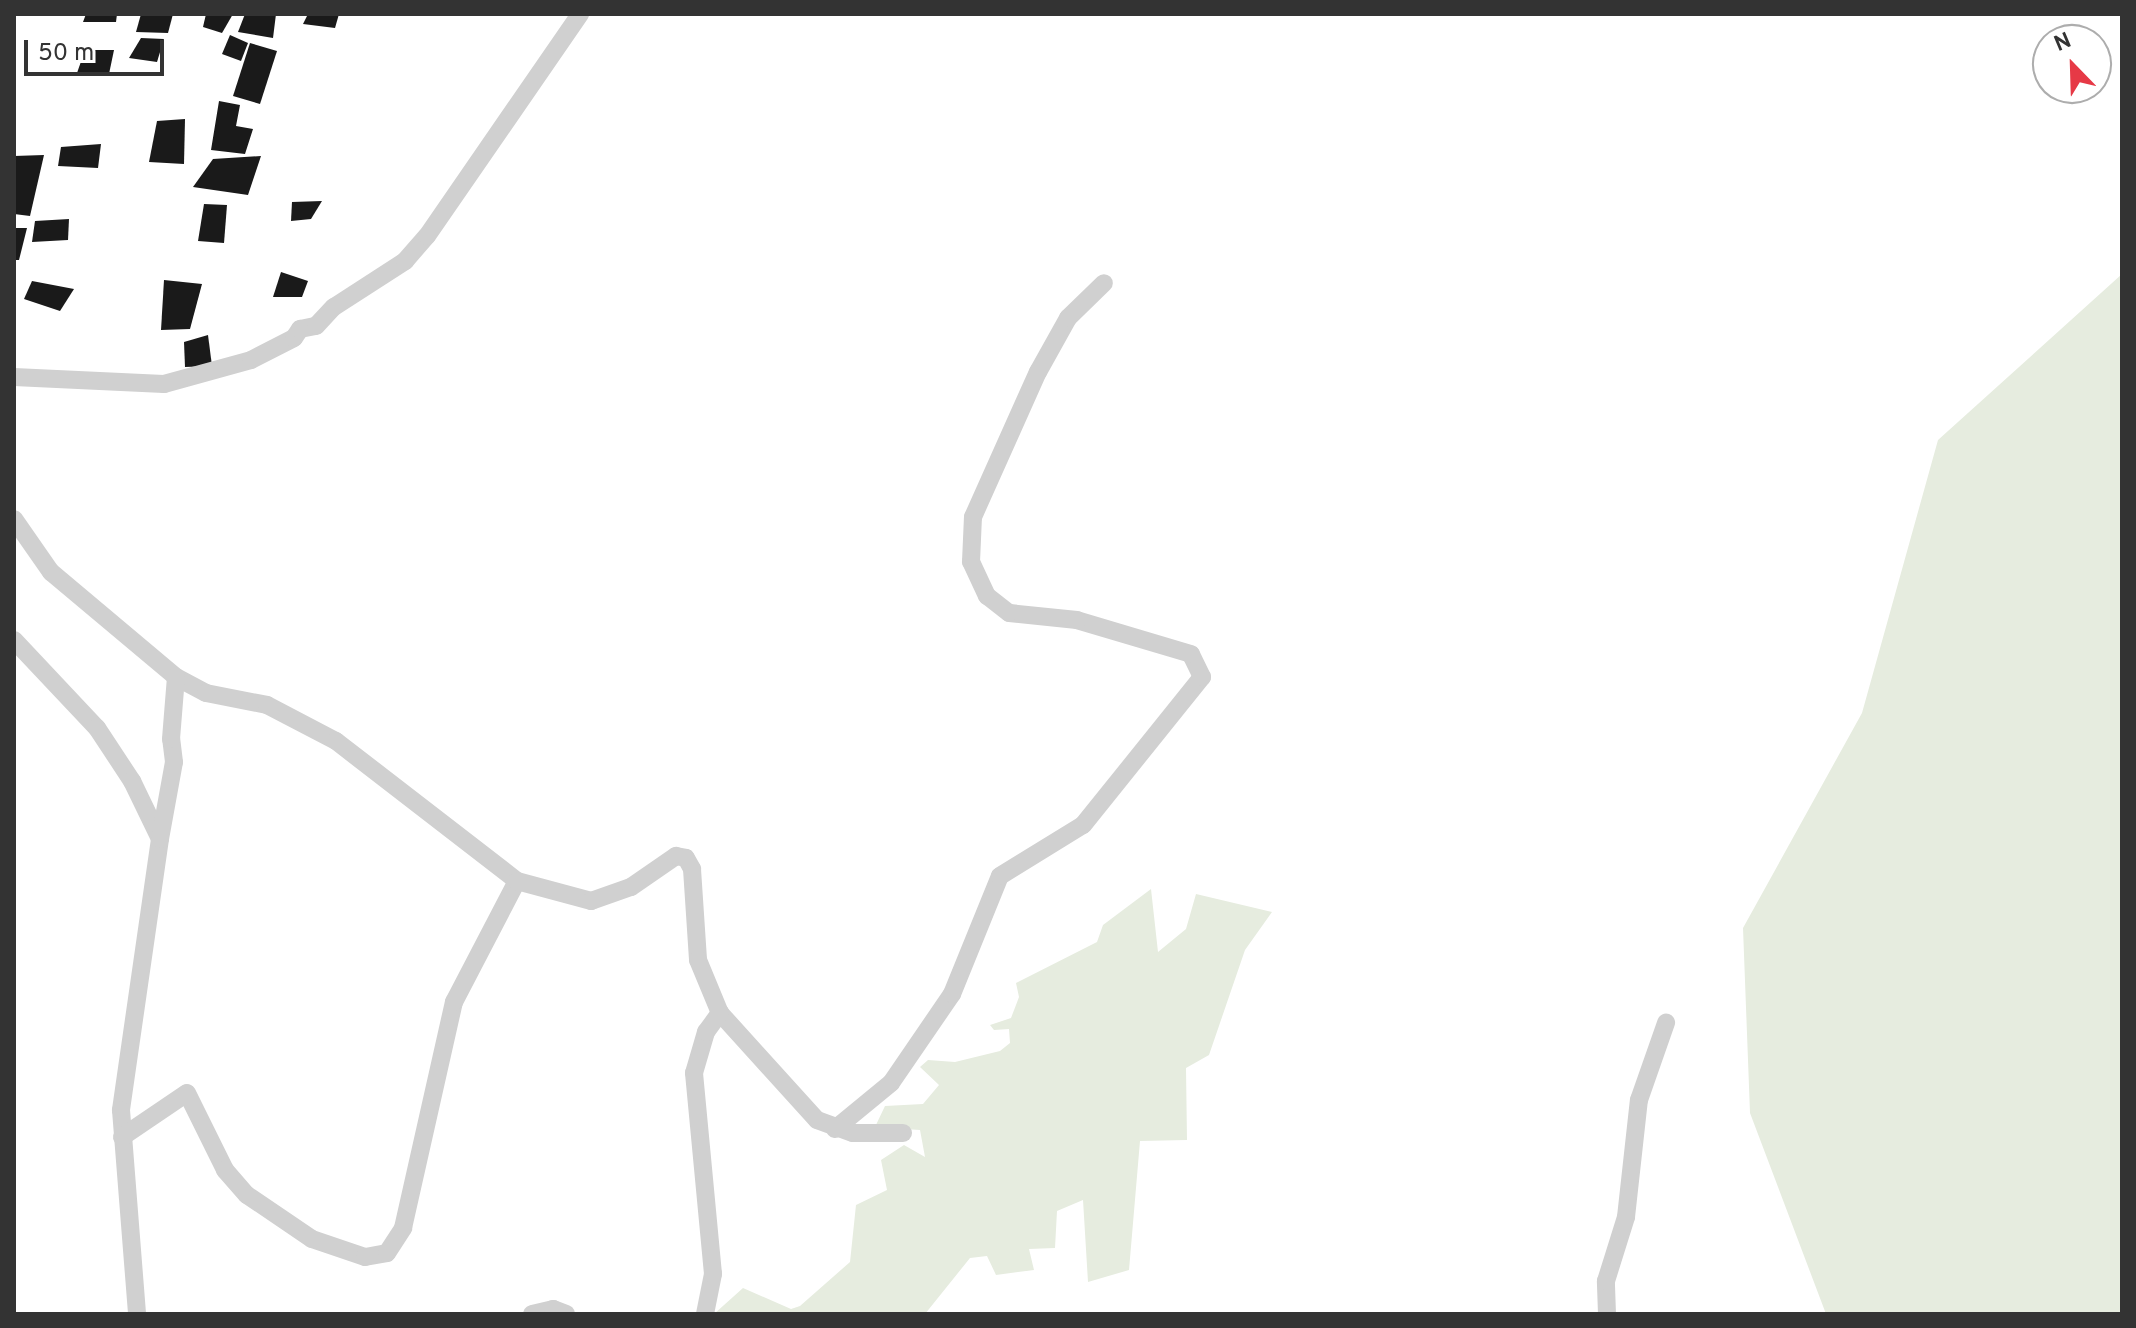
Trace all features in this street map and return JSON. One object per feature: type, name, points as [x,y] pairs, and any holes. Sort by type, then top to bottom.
[{"type":"street","points":[[14,377],[164,384],[251,360],[294,338],[300,329],[316,326],[334,307],[392,270],[419,244],[580,14]]},
{"type":"street","points":[[835,1129],[891,1083],[952,994],[1000,876],[1083,825],[1202,677],[1191,654],[1077,620],[1009,613],[987,596],[971,562],[973,517],[1038,372],[1068,318],[1104,283]]},
{"type":"street","points":[[14,519],[51,572],[176,677],[206,693],[267,705],[336,741],[517,881],[591,901],[631,887],[676,856],[686,858],[698,960],[720,1013],[801,1106],[835,1129],[903,1133]]},
{"type":"street","points":[[14,640],[97,728],[132,781],[160,839]]},
{"type":"street","points":[[137,1314],[122,1137],[126,1069],[174,762],[171,739],[176,677]]},
{"type":"street","points":[[122,1137],[187,1093],[225,1170],[256,1202],[285,1225],[332,1247],[365,1257],[387,1253],[403,1228],[454,1002],[517,881]]},
{"type":"street","points":[[705,1314],[713,1274],[694,1073],[706,1032],[720,1013]]},
{"type":"street","points":[[1607,1314],[1606,1281],[1626,1217],[1639,1100],[1666,1023]]},
{"type":"street","points":[[532,1314],[553,1309],[566,1314]]},
{"type":"shaded area","points":[[2122,274],[2122,1314],[1826,1314],[1750,1113],[1743,928],[1862,713],[1938,440]]},
{"type":"shaded area","points":[[1151,889],[1158,952],[1186,929],[1196,894],[1272,912],[1245,950],[1209,1055],[1186,1068],[1187,1140],[1140,1141],[1129,1270],[1088,1282],[1083,1200],[1057,1211],[1055,1248],[1029,1249],[1034,1270],[996,1275],[987,1256],[970,1258],[925,1314],[714,1314],[743,1288],[791,1309],[800,1306],[850,1262],[856,1205],[887,1190],[881,1160],[904,1145],[925,1157],[920,1130],[875,1127],[885,1106],[923,1104],[939,1085],[920,1067],[928,1060],[955,1062],[1000,1051],[1010,1043],[1009,1029],[994,1030],[990,1025],[1011,1018],[1019,997],[1016,983],[1097,942],[1103,925]]},
{"type":"building","points":[[86,14],[117,14],[116,22],[83,22]]},
{"type":"building","points":[[141,14],[173,14],[168,33],[136,32]]},
{"type":"building","points":[[206,14],[233,14],[222,33],[203,27]]},
{"type":"building","points":[[245,14],[276,14],[273,38],[238,32]]},
{"type":"building","points":[[308,14],[339,14],[335,28],[303,24]]},
{"type":"building","points":[[230,35],[248,43],[241,61],[222,54]]},
{"type":"building","points":[[141,38],[164,39],[157,62],[129,58]]},
{"type":"building","points":[[250,43],[277,51],[260,104],[233,96]]},
{"type":"building","points":[[85,50],[114,50],[109,74],[77,73]]},
{"type":"building","points":[[219,101],[240,105],[236,126],[253,129],[245,154],[211,150]]},
{"type":"building","points":[[185,119],[184,164],[149,162],[157,121]]},
{"type":"building","points":[[101,144],[98,168],[58,166],[61,147]]},
{"type":"building","points":[[44,155],[30,216],[14,214],[14,156]]},
{"type":"building","points":[[261,156],[248,195],[193,187],[213,159]]},
{"type":"building","points":[[322,201],[311,219],[291,221],[292,202]]},
{"type":"building","points":[[204,204],[227,205],[224,243],[198,241]]},
{"type":"building","points":[[69,219],[68,240],[32,242],[35,221]]},
{"type":"building","points":[[14,228],[27,228],[19,260],[14,260]]},
{"type":"building","points":[[281,272],[308,281],[302,297],[273,297]]},
{"type":"building","points":[[164,280],[202,284],[190,329],[161,330]]},
{"type":"building","points":[[32,281],[74,289],[60,311],[24,299]]},
{"type":"building","points":[[208,335],[212,366],[185,367],[184,342]]}]
